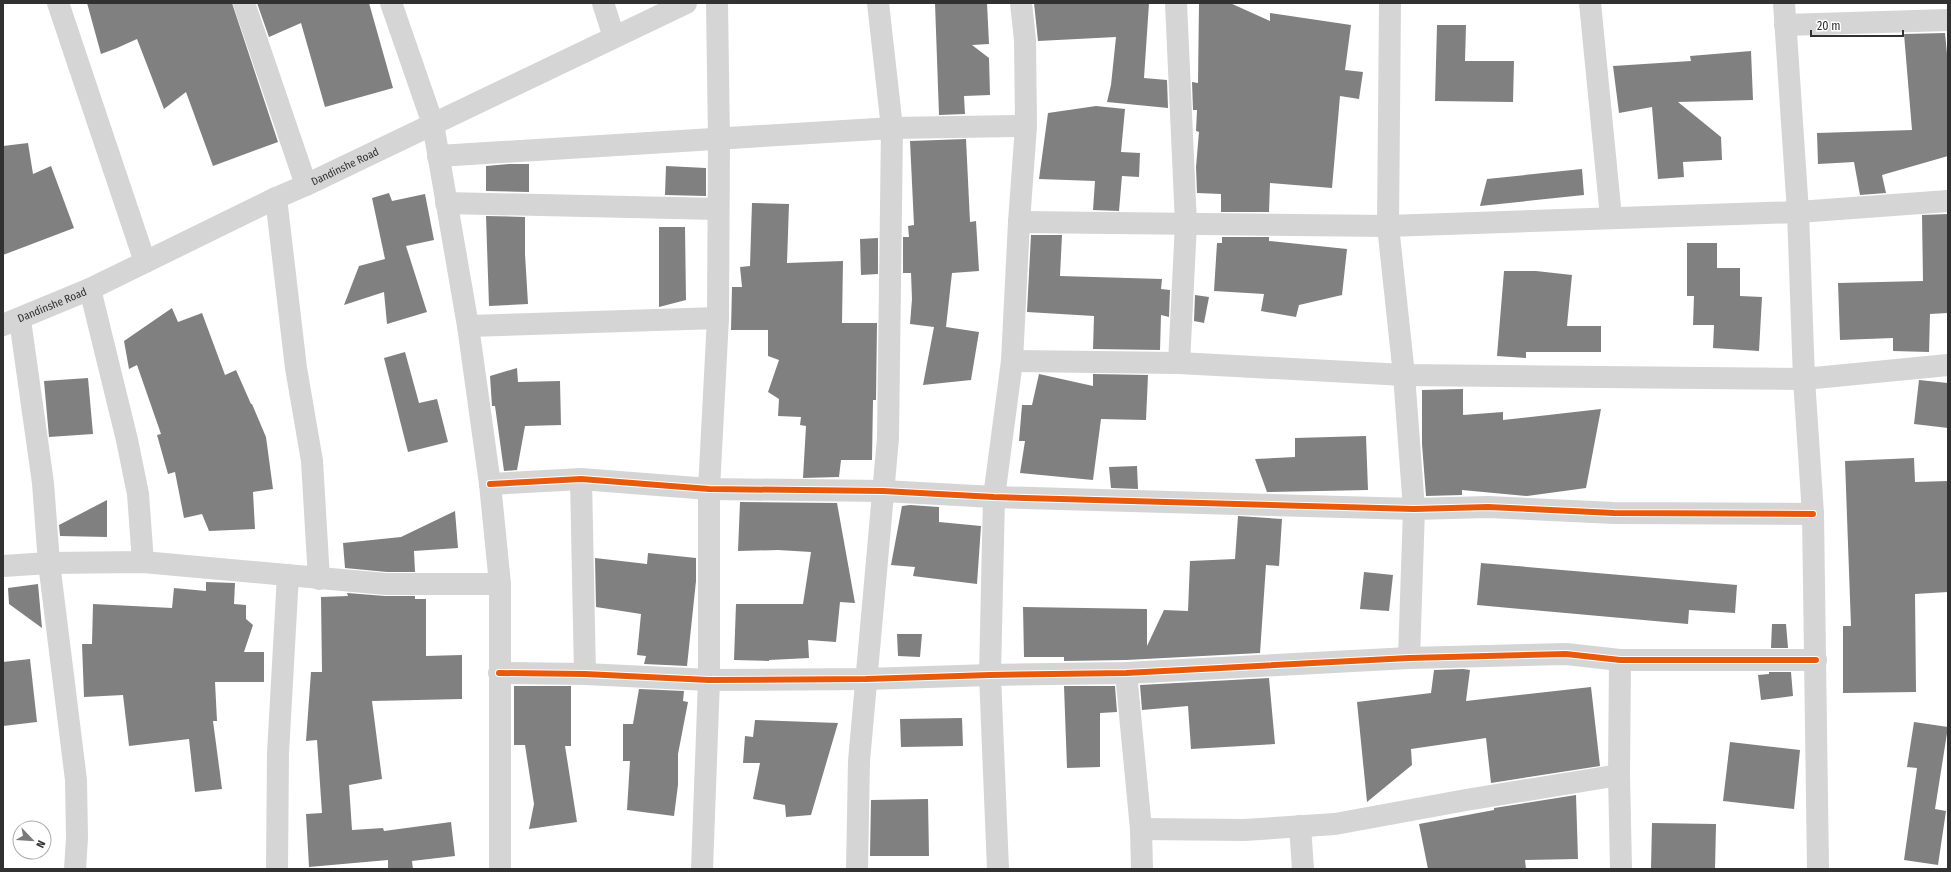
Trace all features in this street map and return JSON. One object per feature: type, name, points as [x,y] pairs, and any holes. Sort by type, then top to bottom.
[{"type":"street","points":[[58,3],[145,262]]},
{"type":"street","points":[[244,3],[306,185]]},
{"type":"street","points":[[391,3],[433,124],[468,326],[490,484],[500,584],[500,869]]},
{"type":"street","points":[[603,3],[614,37]]},
{"type":"street","name":"Dandinshe Road","points":[[11,322],[90,289],[276,198],[686,3]]},
{"type":"street","points":[[702,869],[709,680],[709,489],[718,318],[719,140],[717,3]]},
{"type":"street","points":[[857,869],[859,761],[888,438],[892,128],[878,3]]},
{"type":"street","points":[[998,869],[990,675],[994,497],[1012,361],[1019,222],[1026,126],[1025,40],[1021,3]]},
{"type":"street","points":[[1176,3],[1186,224],[1179,363]]},
{"type":"street","points":[[1390,3],[1388,226],[1404,375],[1414,509],[1410,658]]},
{"type":"street","points":[[1590,3],[1611,217]]},
{"type":"street","points":[[1784,3],[1798,212],[1804,379],[1813,514],[1818,869]]},
{"type":"street","points":[[1786,25],[1948,20]]},
{"type":"street","points":[[438,156],[719,140],[892,128],[1026,126]]},
{"type":"street","points":[[276,198],[296,368],[312,461],[319,579]]},
{"type":"street","points":[[1019,222],[1388,226],[1611,217],[1798,212],[1948,201]]},
{"type":"street","points":[[446,203],[718,209]]},
{"type":"street","points":[[90,289],[132,463],[138,494],[143,562]]},
{"type":"street","points":[[468,326],[718,318]]},
{"type":"street","points":[[11,322],[43,483],[49,563],[76,780],[77,838],[75,869]]},
{"type":"street","points":[[1012,361],[1179,363],[1404,375],[1804,379],[1948,365]]},
{"type":"street","points":[[490,484],[581,479],[709,489],[883,491],[994,497],[1414,509],[1488,506],[1614,513],[1813,514]]},
{"type":"street","points":[[581,479],[585,674]]},
{"type":"street","points":[[3,566],[49,563],[143,562],[386,584],[500,584]]},
{"type":"street","points":[[278,869],[278,753],[288,575]]},
{"type":"street","points":[[499,673],[585,674],[709,680],[866,679],[1126,673],[1410,658],[1566,654],[1620,660],[1816,660]]},
{"type":"street","points":[[1620,660],[1619,775],[1621,869]]},
{"type":"street","points":[[1126,673],[1141,829],[1142,869]]},
{"type":"street","points":[[1141,829],[1244,830],[1335,824],[1466,800],[1619,775]]},
{"type":"street","points":[[1300,826],[1303,869]]},
{"type":"building","points":[[87,3],[232,3],[278,142],[213,166],[186,92],[164,109],[137,39],[101,54]]},
{"type":"building","points":[[257,3],[369,3],[393,88],[325,107],[301,23],[269,37]]},
{"type":"building","points":[[935,3],[987,3],[989,44],[972,45],[989,58],[990,95],[964,96],[965,114],[939,115]]},
{"type":"building","points":[[1034,3],[1149,3],[1144,78],[1167,80],[1168,108],[1107,102],[1111,85],[1116,37],[1038,41]]},
{"type":"building","points":[[1199,3],[1230,3],[1270,21],[1270,13],[1351,25],[1345,70],[1363,72],[1359,99],[1340,96],[1332,188],[1270,183],[1269,212],[1221,212],[1221,194],[1197,193],[1196,167],[1199,132],[1196,131],[1197,110],[1193,110],[1192,82],[1198,83]]},
{"type":"building","points":[[1437,25],[1466,25],[1465,61],[1514,61],[1513,102],[1435,101]]},
{"type":"building","points":[[1945,33],[1948,64],[1948,156],[1882,175],[1886,193],[1860,195],[1854,162],[1818,164],[1817,133],[1912,130],[1904,34]]},
{"type":"building","points":[[1751,51],[1753,100],[1678,102],[1721,137],[1722,160],[1683,162],[1684,177],[1658,179],[1652,107],[1619,113],[1613,66],[1691,61],[1690,56]]},
{"type":"building","points":[[1096,106],[1125,109],[1121,152],[1140,153],[1139,177],[1122,176],[1119,211],[1093,210],[1095,181],[1039,179],[1048,113]]},
{"type":"building","points":[[966,139],[970,222],[976,221],[979,271],[952,273],[946,327],[979,332],[971,380],[923,385],[934,327],[910,324],[912,299],[911,273],[903,273],[903,237],[909,237],[908,226],[914,225],[910,141]]},
{"type":"building","points":[[28,143],[33,174],[51,166],[74,228],[3,255],[3,146]]},
{"type":"building","points":[[529,164],[529,192],[486,191],[486,166]]},
{"type":"building","points":[[666,166],[706,168],[706,196],[665,195]]},
{"type":"building","points":[[1582,169],[1584,195],[1480,206],[1487,179]]},
{"type":"building","points":[[389,193],[392,201],[425,194],[434,240],[406,246],[427,312],[387,324],[384,292],[344,305],[359,266],[385,259],[372,198]]},
{"type":"building","points":[[752,203],[789,204],[787,263],[843,261],[842,323],[877,323],[876,400],[873,400],[872,460],[841,460],[839,477],[803,478],[806,426],[800,425],[801,417],[778,416],[779,399],[768,392],[779,360],[768,356],[768,330],[731,330],[732,287],[742,287],[740,267],[750,266]]},
{"type":"building","points":[[1948,214],[1948,313],[1930,314],[1929,352],[1893,351],[1893,338],[1840,340],[1838,283],[1923,281],[1922,215]]},
{"type":"building","points":[[486,216],[525,217],[525,254],[528,304],[489,306]]},
{"type":"building","points":[[659,227],[685,227],[686,300],[659,307]]},
{"type":"building","points":[[1031,235],[1062,235],[1060,276],[1162,279],[1161,289],[1170,290],[1169,317],[1161,315],[1160,350],[1093,349],[1094,316],[1027,312]]},
{"type":"building","points":[[1222,237],[1269,237],[1269,241],[1347,249],[1342,295],[1299,305],[1296,317],[1261,311],[1264,294],[1214,291],[1217,243],[1222,243]]},
{"type":"building","points":[[878,238],[878,274],[861,275],[860,239]]},
{"type":"building","points":[[1687,243],[1717,243],[1717,268],[1740,268],[1740,296],[1762,297],[1759,351],[1713,348],[1714,325],[1693,325],[1694,296],[1687,296]]},
{"type":"building","points":[[1504,271],[1536,271],[1572,275],[1567,326],[1601,326],[1601,352],[1526,352],[1526,358],[1497,356]]},
{"type":"building","points":[[1195,295],[1209,297],[1204,323],[1194,321]]},
{"type":"building","points":[[172,308],[178,322],[202,313],[225,375],[236,370],[266,437],[273,489],[253,492],[255,529],[209,531],[202,514],[184,518],[175,472],[168,474],[157,435],[161,434],[137,365],[129,369],[124,341]]},
{"type":"building","points":[[405,352],[419,403],[437,399],[448,442],[408,452],[384,358]]},
{"type":"building","points":[[517,368],[518,382],[560,381],[561,425],[525,426],[517,470],[504,471],[495,406],[492,406],[490,376]]},
{"type":"building","points":[[1039,374],[1093,386],[1093,374],[1148,375],[1146,420],[1101,419],[1093,480],[1020,473],[1025,441],[1019,441],[1022,405],[1032,405]]},
{"type":"building","points":[[88,378],[93,434],[49,437],[44,381]]},
{"type":"building","points":[[1919,380],[1948,383],[1948,428],[1914,424]]},
{"type":"building","points":[[1463,389],[1463,415],[1503,412],[1503,420],[1601,409],[1586,488],[1527,496],[1462,490],[1462,495],[1426,496],[1422,444],[1422,390]]},
{"type":"building","points":[[1366,436],[1368,490],[1267,492],[1255,459],[1295,457],[1295,438]]},
{"type":"building","points":[[1914,458],[1915,482],[1948,481],[1948,592],[1915,594],[1916,692],[1843,693],[1843,626],[1851,626],[1845,461]]},
{"type":"building","points":[[1137,466],[1138,489],[1111,488],[1109,467]]},
{"type":"building","points":[[107,500],[107,537],[60,536],[59,525]]},
{"type":"building","points":[[740,502],[837,503],[855,603],[840,602],[836,642],[808,640],[809,658],[769,661],[734,660],[736,604],[803,604],[811,552],[778,550],[738,551]]},
{"type":"building","points":[[910,505],[939,507],[939,522],[981,526],[977,584],[913,576],[915,567],[891,565],[902,506]]},
{"type":"building","points":[[455,511],[458,548],[414,551],[415,572],[387,572],[345,568],[343,543],[401,537]]},
{"type":"building","points":[[1238,516],[1282,519],[1279,566],[1266,565],[1260,653],[1126,660],[1064,661],[1064,657],[1024,657],[1023,607],[1147,609],[1147,646],[1164,610],[1188,611],[1190,561],[1235,559]]},
{"type":"building","points":[[648,553],[696,558],[696,581],[687,666],[644,664],[646,656],[637,655],[641,614],[596,607],[595,558],[647,564]]},
{"type":"building","points":[[1481,563],[1737,585],[1735,613],[1689,610],[1688,624],[1477,605]]},
{"type":"building","points":[[1364,572],[1393,575],[1389,611],[1360,609]]},
{"type":"building","points":[[206,582],[235,583],[234,604],[246,605],[246,619],[253,625],[244,652],[264,652],[264,682],[215,682],[217,721],[213,721],[222,789],[195,792],[189,739],[129,746],[123,695],[84,697],[82,644],[92,644],[93,604],[172,608],[174,588],[206,591]]},
{"type":"building","points":[[38,584],[42,628],[9,604],[8,588]]},
{"type":"building","points":[[347,593],[385,596],[415,596],[415,599],[426,599],[426,656],[462,655],[462,699],[372,701],[382,779],[349,785],[352,830],[383,828],[384,831],[451,822],[455,856],[412,861],[413,869],[388,869],[388,860],[309,867],[306,814],[322,813],[317,740],[306,741],[311,672],[322,672],[321,597],[348,596]]},
{"type":"building","points":[[1772,624],[1786,624],[1788,648],[1771,648]]},
{"type":"building","points":[[897,634],[922,634],[920,657],[898,656]]},
{"type":"building","points":[[30,659],[37,722],[3,726],[3,662]]},
{"type":"building","points":[[1434,670],[1470,670],[1466,701],[1591,687],[1600,766],[1491,783],[1486,738],[1411,749],[1412,765],[1367,802],[1357,702],[1431,693]]},
{"type":"building","points":[[1769,672],[1791,672],[1793,696],[1761,700],[1758,675],[1769,674]]},
{"type":"building","points":[[1269,678],[1275,744],[1191,749],[1188,706],[1142,710],[1140,685]]},
{"type":"building","points":[[514,686],[571,686],[571,746],[565,746],[577,822],[529,829],[534,804],[525,745],[514,745]]},
{"type":"building","points":[[1064,686],[1115,686],[1117,712],[1100,713],[1100,767],[1067,768]]},
{"type":"building","points":[[639,689],[684,691],[683,701],[688,702],[678,754],[678,785],[674,816],[627,810],[630,761],[623,761],[623,724],[633,724]]},
{"type":"building","points":[[962,718],[963,746],[901,747],[900,719]]},
{"type":"building","points":[[755,720],[838,723],[811,815],[786,817],[785,805],[753,799],[760,763],[743,763],[745,736],[753,737]]},
{"type":"building","points":[[1914,722],[1948,727],[1935,809],[1946,811],[1938,865],[1904,860],[1917,768],[1907,767]]},
{"type":"building","points":[[1730,742],[1800,750],[1794,809],[1723,801]]},
{"type":"building","points":[[1576,795],[1578,859],[1525,860],[1526,869],[1428,869],[1419,824],[1494,810],[1494,808]]},
{"type":"building","points":[[928,799],[929,856],[870,856],[871,800]]},
{"type":"building","points":[[1652,823],[1716,824],[1715,869],[1651,869]]},
{"type":"cycle path","points":[[490,484],[581,479],[709,489],[883,491],[994,497],[1414,509],[1488,507],[1614,513],[1813,514]]},
{"type":"cycle path","points":[[499,673],[585,674],[709,680],[866,679],[1126,673],[1409,658],[1566,654],[1620,660],[1816,660]]}]
